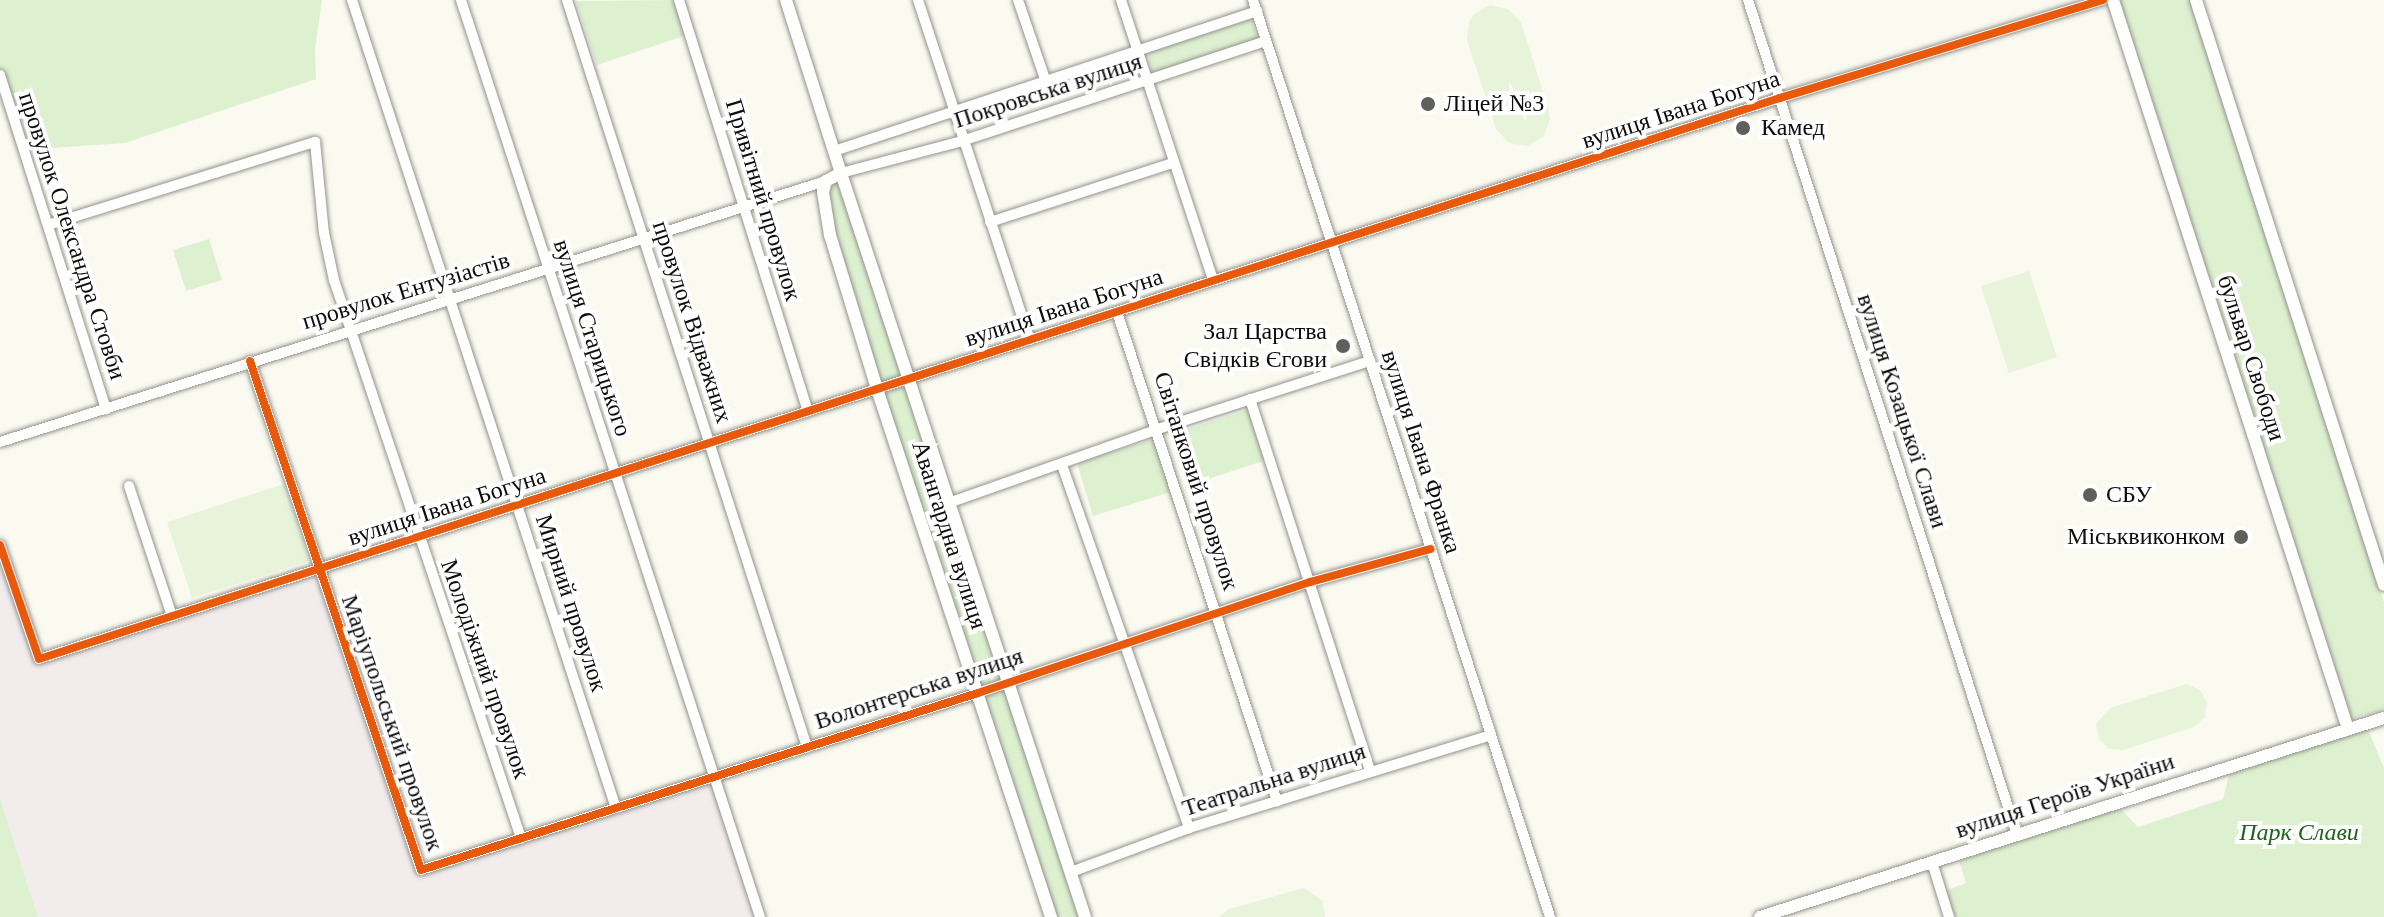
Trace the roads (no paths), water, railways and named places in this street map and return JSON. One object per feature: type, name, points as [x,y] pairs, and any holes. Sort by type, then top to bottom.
[{"type":"street","name":"Мирний провулок","points":[[352,0],[616,808]]},
{"type":"street","name":"вулиця Старицького","points":[[461,0],[760,917]]},
{"type":"street","name":"провулок Відважних","points":[[567,0],[807,747]]},
{"type":"street","name":"Привітний провулок","points":[[679,0],[808,411]]},
{"type":"street","name":"Авангардна вулиця","points":[[786,0],[1085,917]]},
{"type":"street","points":[[918,0],[1030,340]]},
{"type":"street","points":[[1018,0],[1046,82]]},
{"type":"street","points":[[1121,0],[1213,280]]},
{"type":"street","name":"вулиця Козацької Слави","points":[[1748,0],[2017,835]]},
{"type":"street","name":"вулиця Івана Богуна","points":[[0,545],[39,659],[1780,98],[2103,0]]},
{"type":"street","name":"бульвар Свободи","points":[[2113,0],[2348,729]]},
{"type":"street","points":[[2196,0],[2384,585]]},
{"type":"street","name":"Покровська вулиця","points":[[834,151],[955,114],[1255,6]]},
{"type":"street","name":"вулиця Івана Франка","points":[[1255,6],[1550,917]]},
{"type":"street","name":"Покровська вулиця","points":[[841,173],[962,141],[1266,41]]},
{"type":"street","name":"провулок Олександра Стовби","points":[[0,75],[106,410]]},
{"type":"street","name":"Молодіжний провулок","points":[[48,225],[315,142],[324,233],[334,280],[521,838]]},
{"type":"street","points":[[990,222],[1173,163]]},
{"type":"street","points":[[826,181],[841,173]]},
{"type":"street","name":"провулок Ентузіастів","points":[[0,442],[826,181]]},
{"type":"street","name":"Авангардна вулиця","points":[[826,181],[823,192],[830,235],[877,389],[1051,917]]},
{"type":"street","name":"Світанковий провулок","points":[[1117,312],[1218,612],[1277,801]]},
{"type":"street","name":"Маріупольський провулок","points":[[250,361],[421,870]]},
{"type":"street","points":[[951,502],[1158,429],[1370,361]]},
{"type":"street","points":[[1250,399],[1370,770]]},
{"type":"street","points":[[1062,465],[1189,828]]},
{"type":"street","points":[[129,486],[172,616]]},
{"type":"street","name":"Волонтерська вулиця","points":[[421,870],[978,693],[1008,680],[1125,645],[1310,582],[1431,549]]},
{"type":"street","name":"вулиця Героїв України","points":[[1760,917],[2384,718]]},
{"type":"street","name":"Театральна вулиця","points":[[1071,872],[1189,828],[1491,735]]},
{"type":"street","points":[[1932,862],[1949,917]]},
{"type":"place","name":"Ліцей №3","points":[[1428,104]]},
{"type":"place","name":"Камед","points":[[1743,128]]},
{"type":"place","name":"Зал Царства Свідків Єгови","points":[[1343,346]]},
{"type":"place","name":"СБУ","points":[[2090,495]]},
{"type":"place","name":"Міськвиконком","points":[[2241,537]]},
{"type":"park label","name":"Парк Слави","points":[[2299,833]]}]
